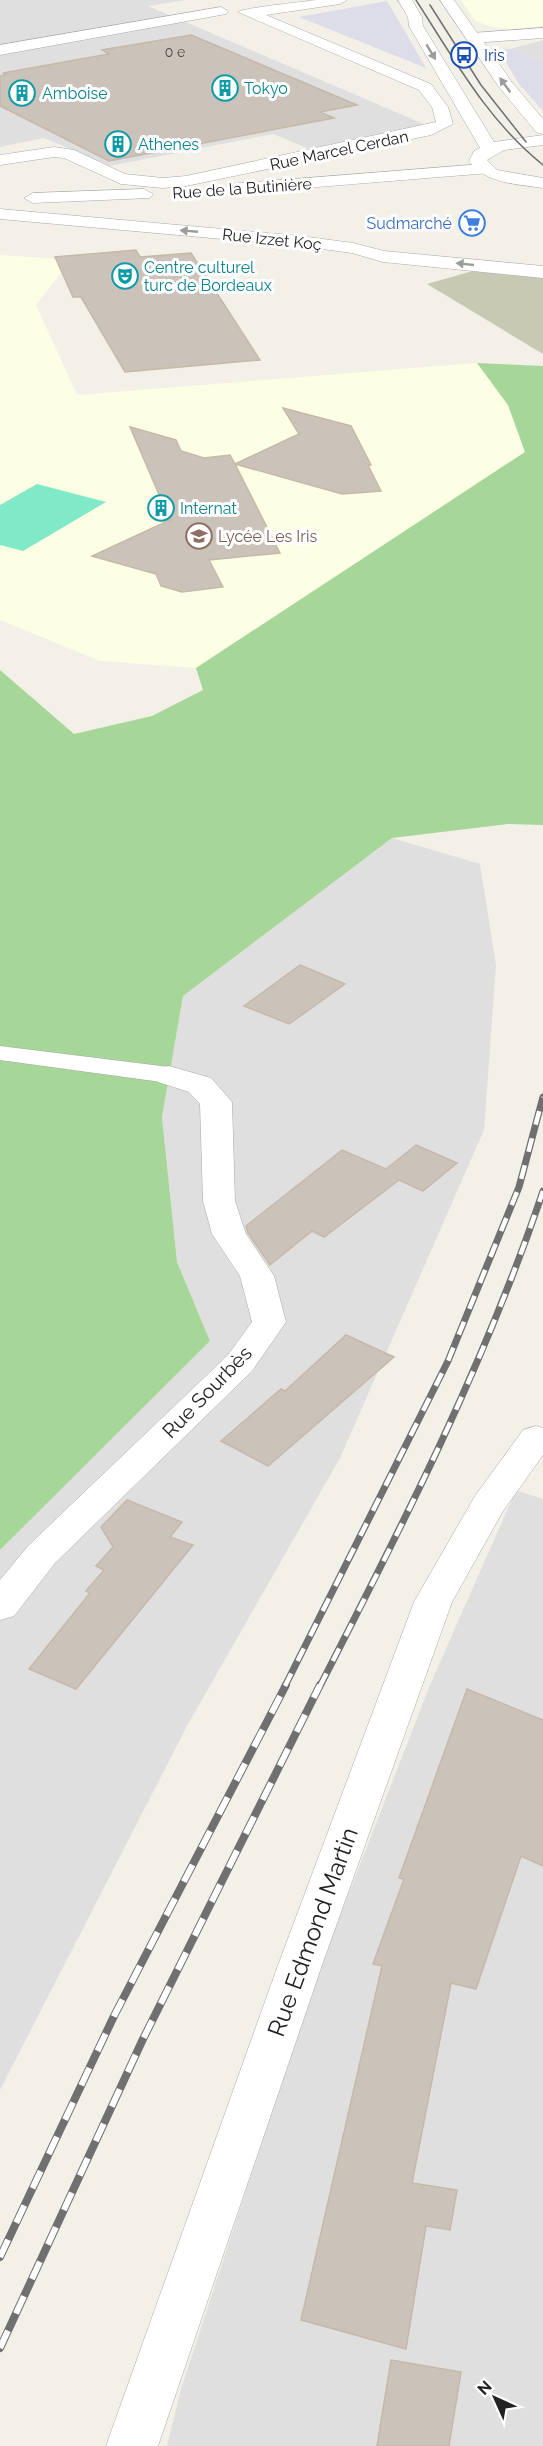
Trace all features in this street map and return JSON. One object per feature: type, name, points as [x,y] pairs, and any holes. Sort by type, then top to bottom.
[{"type":"street","points":[[0,50],[235,6],[280,11],[340,0]]},
{"type":"street","points":[[405,0],[415,16],[416,26],[480,130],[489,149]]},
{"type":"street","points":[[447,0],[522,108],[543,129]]},
{"type":"street","name":"Rue Marcel Cerdan","points":[[0,160],[54,152],[68,154],[121,179],[141,182],[186,181],[431,130],[445,124],[441,107],[425,87],[235,6]]},
{"type":"street","points":[[473,38],[543,33]]},
{"type":"street","points":[[543,140],[513,142],[489,149],[480,155],[478,161],[483,169],[543,188]]},
{"type":"street","name":"Rue de la Butinière","points":[[0,199],[255,188],[483,169]]},
{"type":"street","points":[[524,182],[543,183]]},
{"type":"street","name":"Rue Izzet Koç","points":[[0,214],[300,241],[353,248],[383,256],[543,272]]},
{"type":"street","name":"Rue Sourbès","points":[[0,1606],[42,1554],[240,1363],[268,1322],[256,1276],[229,1234],[219,1201],[216,1102],[200,1085],[169,1075]]},
{"type":"street","name":"Rue Edmond Martin","points":[[132,2446],[299,1968],[434,1602],[488,1504],[536,1438]]},
{"type":"lane","name":"Rue Sourbès","points":[[0,1053],[169,1075]]},
{"type":"shaded area","points":[[0,0],[185,0],[148,6],[426,125],[309,149],[273,134],[110,166],[44,138],[0,147]]},
{"type":"shaded area","points":[[461,0],[543,0],[543,26],[511,29],[493,27],[475,21]]},
{"type":"shaded area","points":[[387,1],[426,68],[299,17]]},
{"type":"shaded area","points":[[543,40],[543,61],[510,49]]},
{"type":"shaded area","points":[[498,49],[510,49],[543,61],[543,111],[519,84]]},
{"type":"shaded area","name":"Lycée Les Iris","points":[[0,255],[71,260],[36,305],[77,395],[477,363],[508,405],[525,452],[196,668],[100,661],[0,620]]},
{"type":"shaded area","points":[[476,270],[543,278],[543,354],[427,284]]},
{"type":"shaded area","points":[[392,838],[480,864],[496,965],[484,1130],[340,1458],[187,1726],[0,2090],[0,1550],[210,1341],[177,1262],[162,1117],[183,996]]},
{"type":"shaded area","points":[[516,1490],[543,1499],[543,2446],[167,2446],[181,2389],[315,1980],[430,1685]]},
{"type":"green space","points":[[477,363],[543,366],[543,825],[508,824],[392,838],[183,996],[162,1117],[177,1262],[210,1341],[0,1550],[0,670],[74,734],[152,716],[203,690],[196,668],[525,452],[508,405]]},
{"type":"green space","points":[[37,484],[106,502],[23,551],[0,545],[0,505]]},
{"type":"building","points":[[191,35],[357,105],[320,112],[334,118],[109,161],[0,106],[0,76],[6,74],[3,73],[109,54],[102,50]]},
{"type":"building","points":[[136,250],[140,257],[191,253],[260,360],[125,372],[81,297],[73,297],[55,257]]},
{"type":"building","points":[[283,408],[351,426],[371,465],[368,465],[381,491],[342,494],[235,464],[299,434]]},
{"type":"building","points":[[130,427],[176,440],[181,451],[204,458],[230,455],[280,553],[209,560],[223,587],[182,592],[161,586],[156,574],[92,556],[170,520]]},
{"type":"building","points":[[300,965],[345,984],[289,1024],[244,1006]]},
{"type":"building","points":[[416,1145],[457,1163],[423,1191],[399,1180],[324,1237],[312,1231],[270,1265],[248,1233],[246,1226],[342,1150],[386,1169]]},
{"type":"building","points":[[346,1335],[394,1357],[268,1466],[221,1441],[281,1389],[285,1391]]},
{"type":"building","points":[[127,1500],[182,1522],[170,1537],[193,1545],[76,1689],[29,1669],[90,1593],[86,1591],[104,1570],[96,1566],[113,1547],[101,1527]]},
{"type":"building","points":[[467,1689],[543,1720],[543,1866],[521,1856],[476,1989],[451,1983],[412,2183],[457,2190],[450,2230],[426,2226],[406,2349],[301,2320],[382,1966],[373,1964],[404,1879],[399,1878]]},
{"type":"building","points":[[391,2360],[461,2372],[449,2446],[377,2446]]},
{"type":"tram line","points":[[416,0],[488,109],[505,129],[543,165]]},
{"type":"tram line","points":[[430,5],[481,85],[526,142]]},
{"type":"railway","points":[[285,1686],[448,1361],[519,1187],[543,1097]]},
{"type":"railway","points":[[320,1686],[412,1504],[469,1381],[543,1191]]},
{"type":"railway","points":[[0,2257],[114,2016],[286,1685]]},
{"type":"railway","points":[[0,2348],[143,2039],[320,1685]]},
{"type":"place","name":"Iris","points":[[464,55]]},
{"type":"place","name":"Tokyo","points":[[225,88]]},
{"type":"place","name":"Amboise","points":[[22,93]]},
{"type":"place","name":"Athenes","points":[[118,144]]},
{"type":"place","name":"Sudmarché","points":[[472,223]]},
{"type":"place","name":"Centre culturel turc de Bordeaux","points":[[125,276]]},
{"type":"place","name":"Internat","points":[[161,508]]},
{"type":"place","name":"Lycée Les Iris","points":[[199,536]]}]
